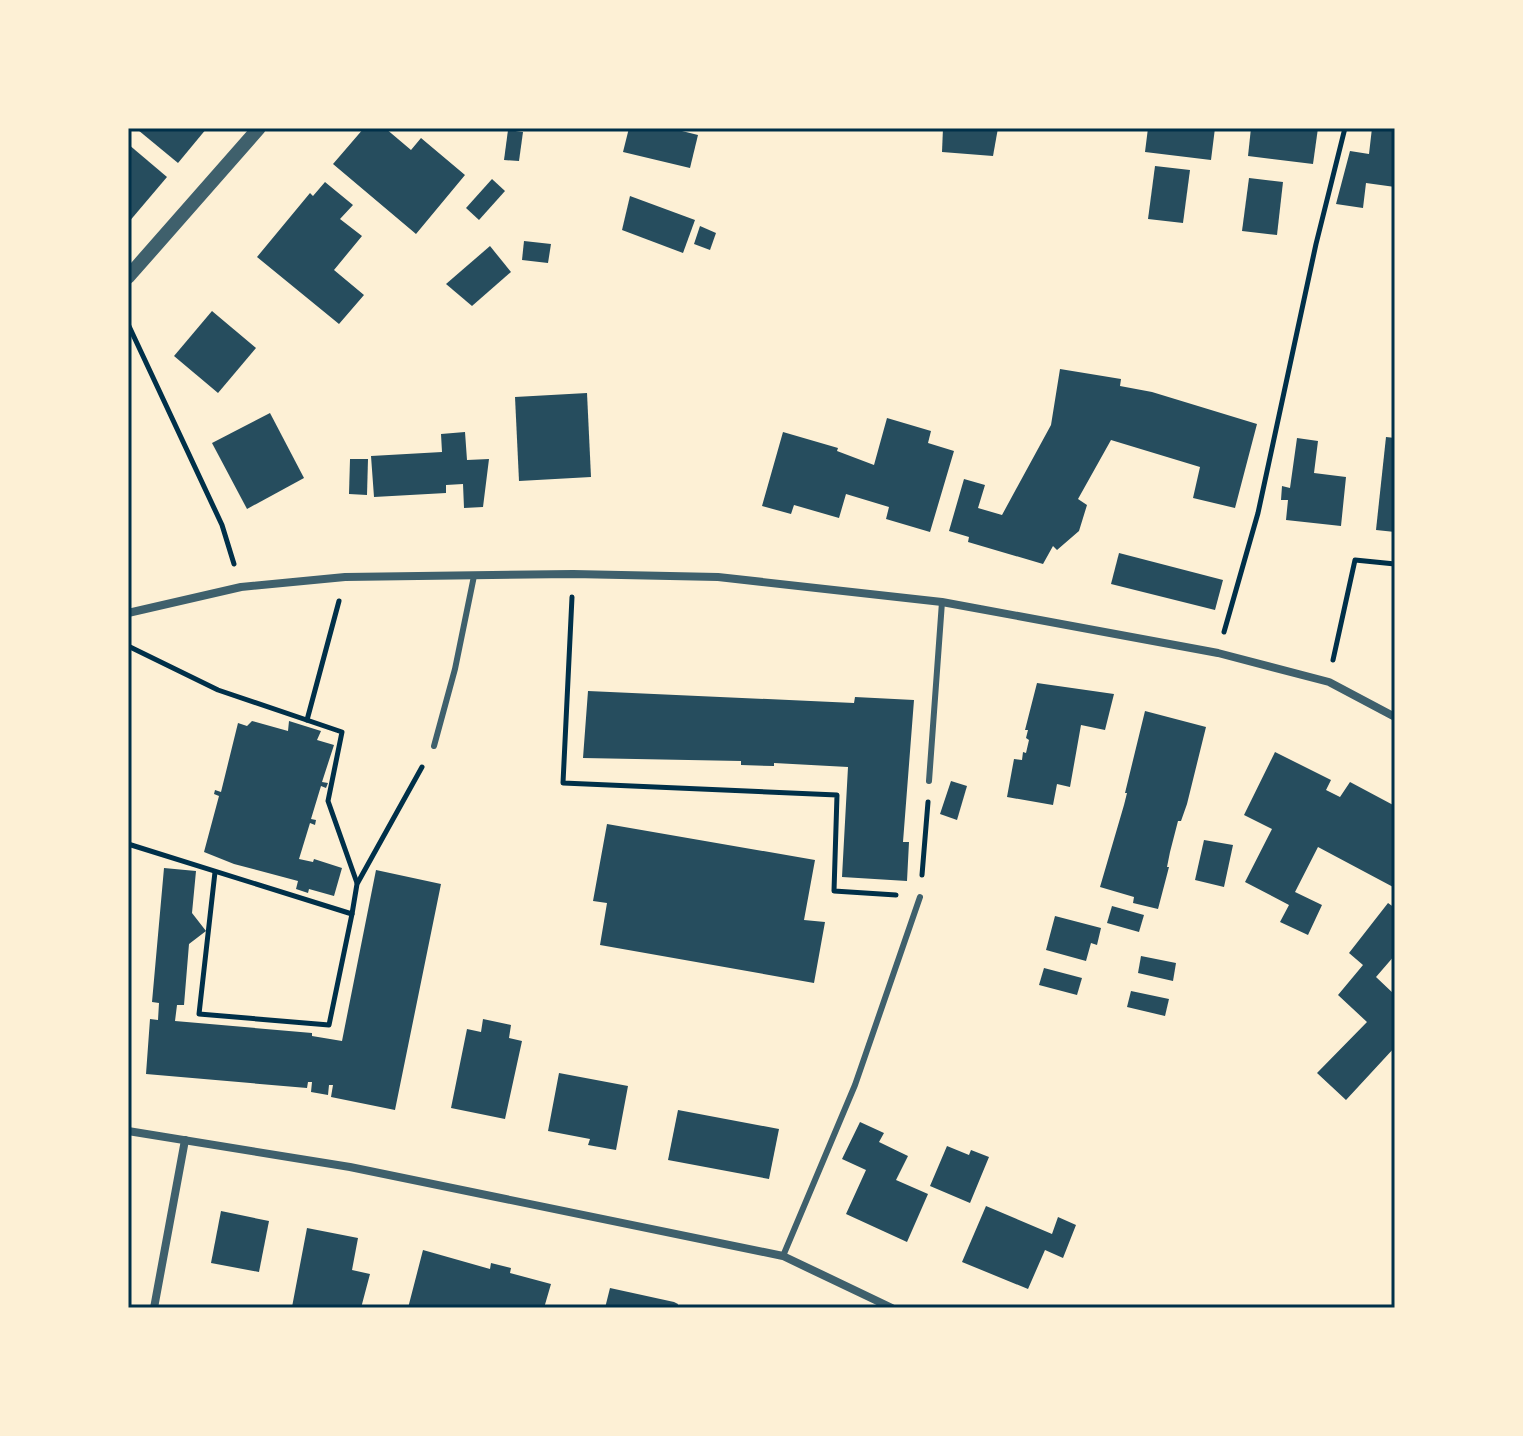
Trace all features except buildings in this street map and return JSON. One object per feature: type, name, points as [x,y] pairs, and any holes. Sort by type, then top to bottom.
[{"type":"street","points":[[128,277],[259,128]]},
{"type":"street","points":[[128,613],[241,587],[345,577],[573,574],[718,577],[942,602],[1218,653],[1329,682],[1395,717]]},
{"type":"street","points":[[128,1131],[350,1167],[783,1256],[892,1308]]},
{"type":"street","points":[[154,1308],[185,1140]]},
{"type":"lane","points":[[434,746],[455,669],[474,576]]},
{"type":"lane","points":[[929,781],[942,602]]},
{"type":"lane","points":[[783,1256],[855,1085],[920,897]]},
{"type":"path","points":[[1218,653],[1258,513],[1316,244],[1345,128]]},
{"type":"path","points":[[128,324],[222,525],[241,587]]},
{"type":"path","points":[[1329,682],[1355,560],[1395,564]]},
{"type":"path","points":[[573,574],[563,783],[837,795],[834,891],[920,897],[929,781]]},
{"type":"path","points":[[307,720],[345,577]]},
{"type":"path","points":[[128,646],[218,690],[342,732],[328,801],[357,884]]},
{"type":"path","points":[[215,872],[199,1014],[329,1025],[357,884],[434,746]]},
{"type":"path","points":[[128,844],[352,914]]}]
